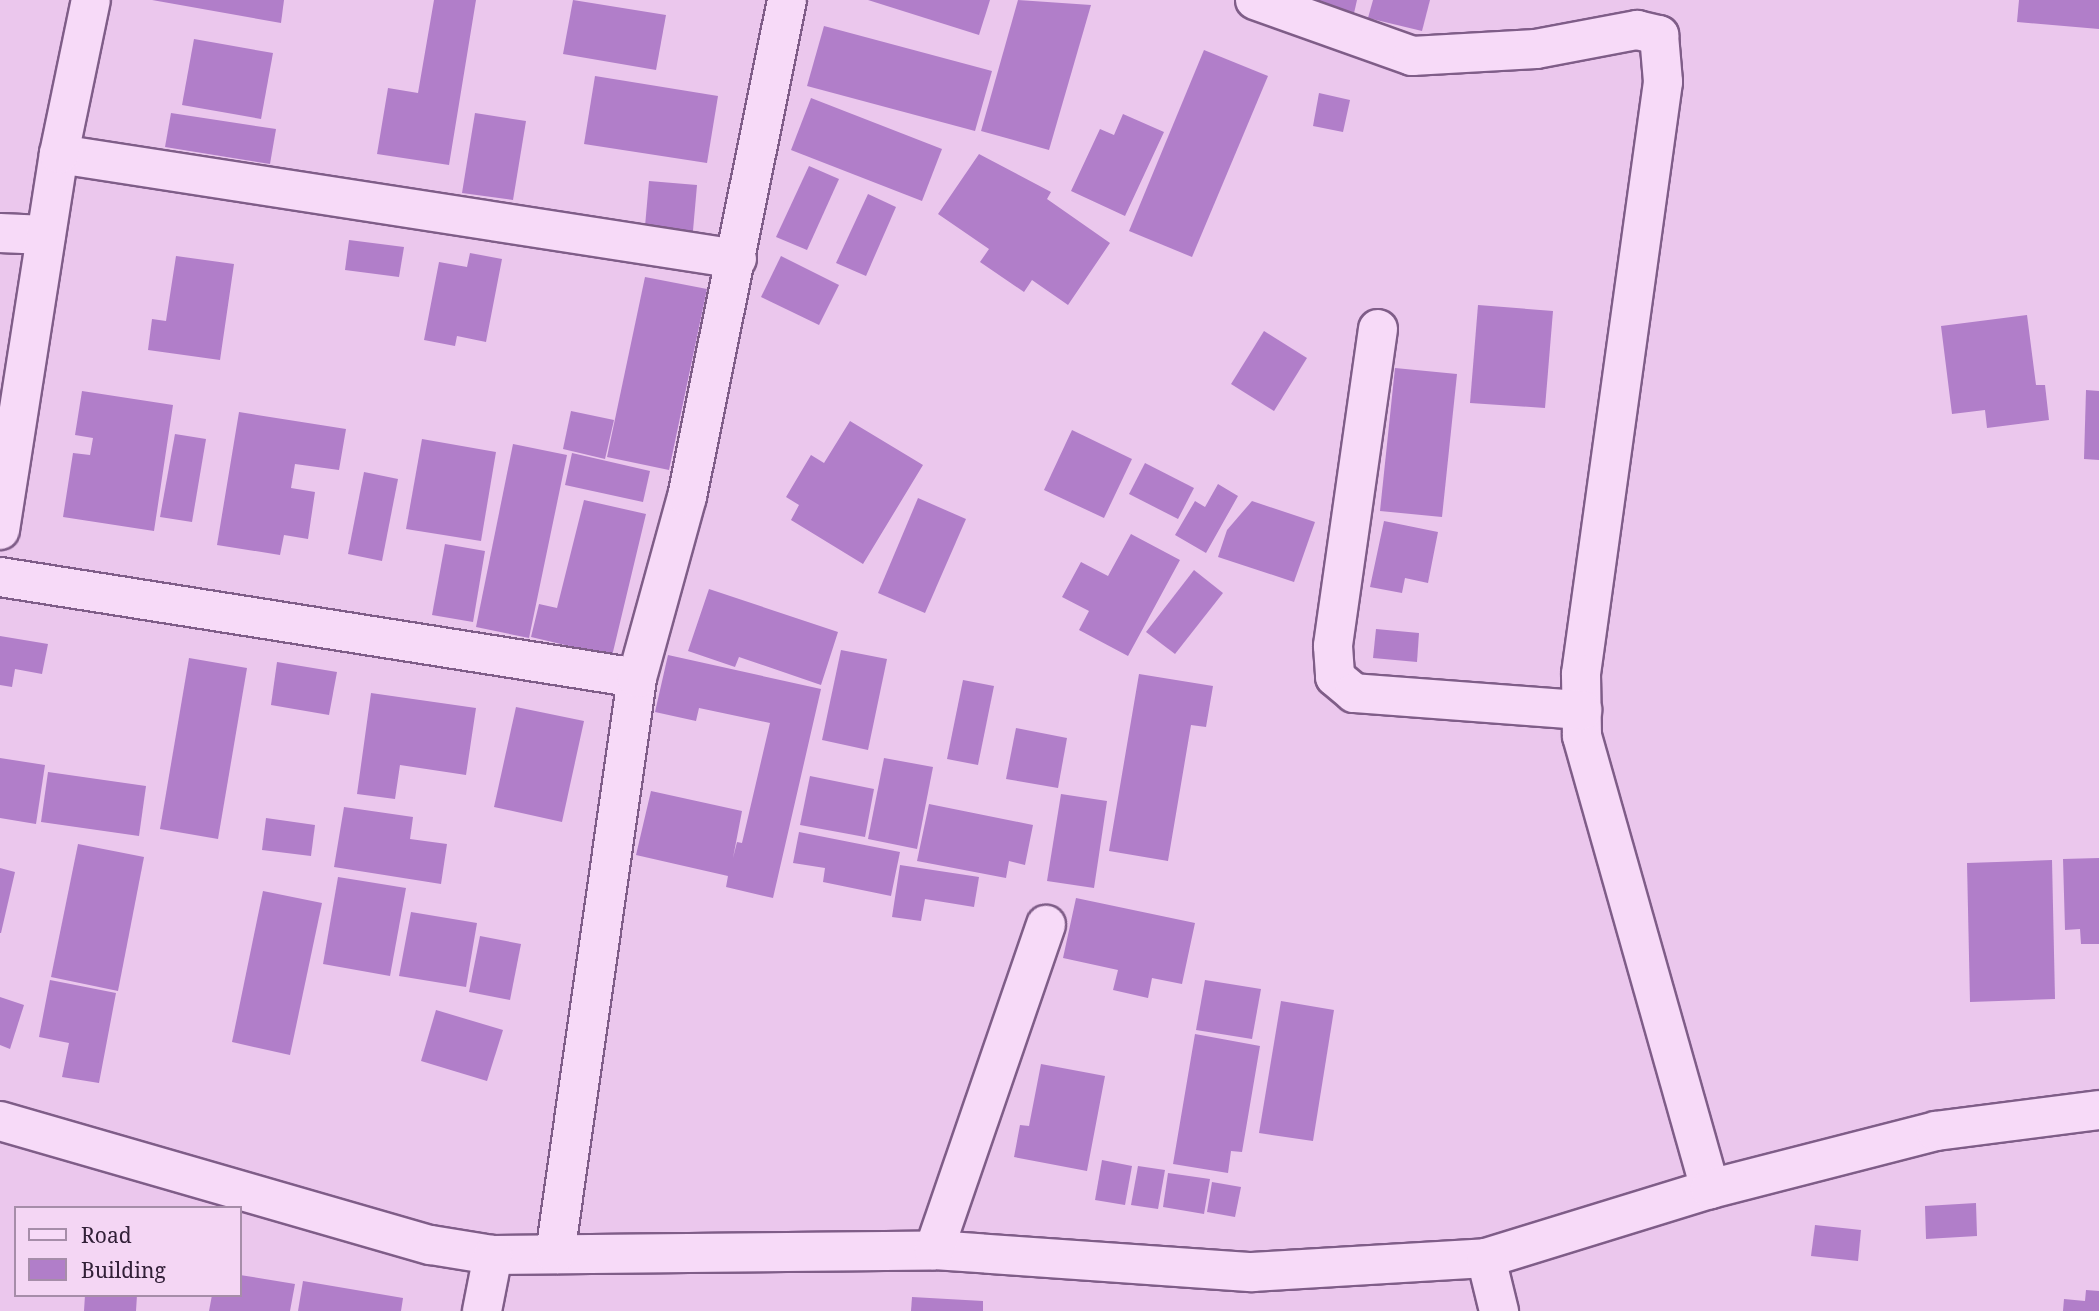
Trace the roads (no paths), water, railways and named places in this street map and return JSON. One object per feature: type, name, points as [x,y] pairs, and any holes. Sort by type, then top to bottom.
[{"type":"street","points":[[0,530],[59,154],[91,0]]},
{"type":"street","points":[[555,1254],[637,678],[687,497],[737,260],[787,0]]},
{"type":"street","points":[[1255,0],[1412,56],[1536,49],[1637,30],[1659,35],[1663,82],[1581,674],[1582,736],[1710,1189]]},
{"type":"street","points":[[59,154],[737,260]]},
{"type":"street","points":[[0,233],[46,235]]},
{"type":"street","points":[[1378,329],[1333,646],[1335,677],[1354,693],[1582,710]]},
{"type":"street","points":[[0,577],[637,678]]},
{"type":"street","points":[[934,1250],[1046,925]]},
{"type":"street","points":[[0,1121],[431,1245],[493,1255],[934,1250],[1252,1272],[1486,1258],[1710,1189],[1936,1131],[2099,1110]]},
{"type":"street","points":[[482,1311],[493,1255]]},
{"type":"street","points":[[1486,1258],[1499,1311]]}]
